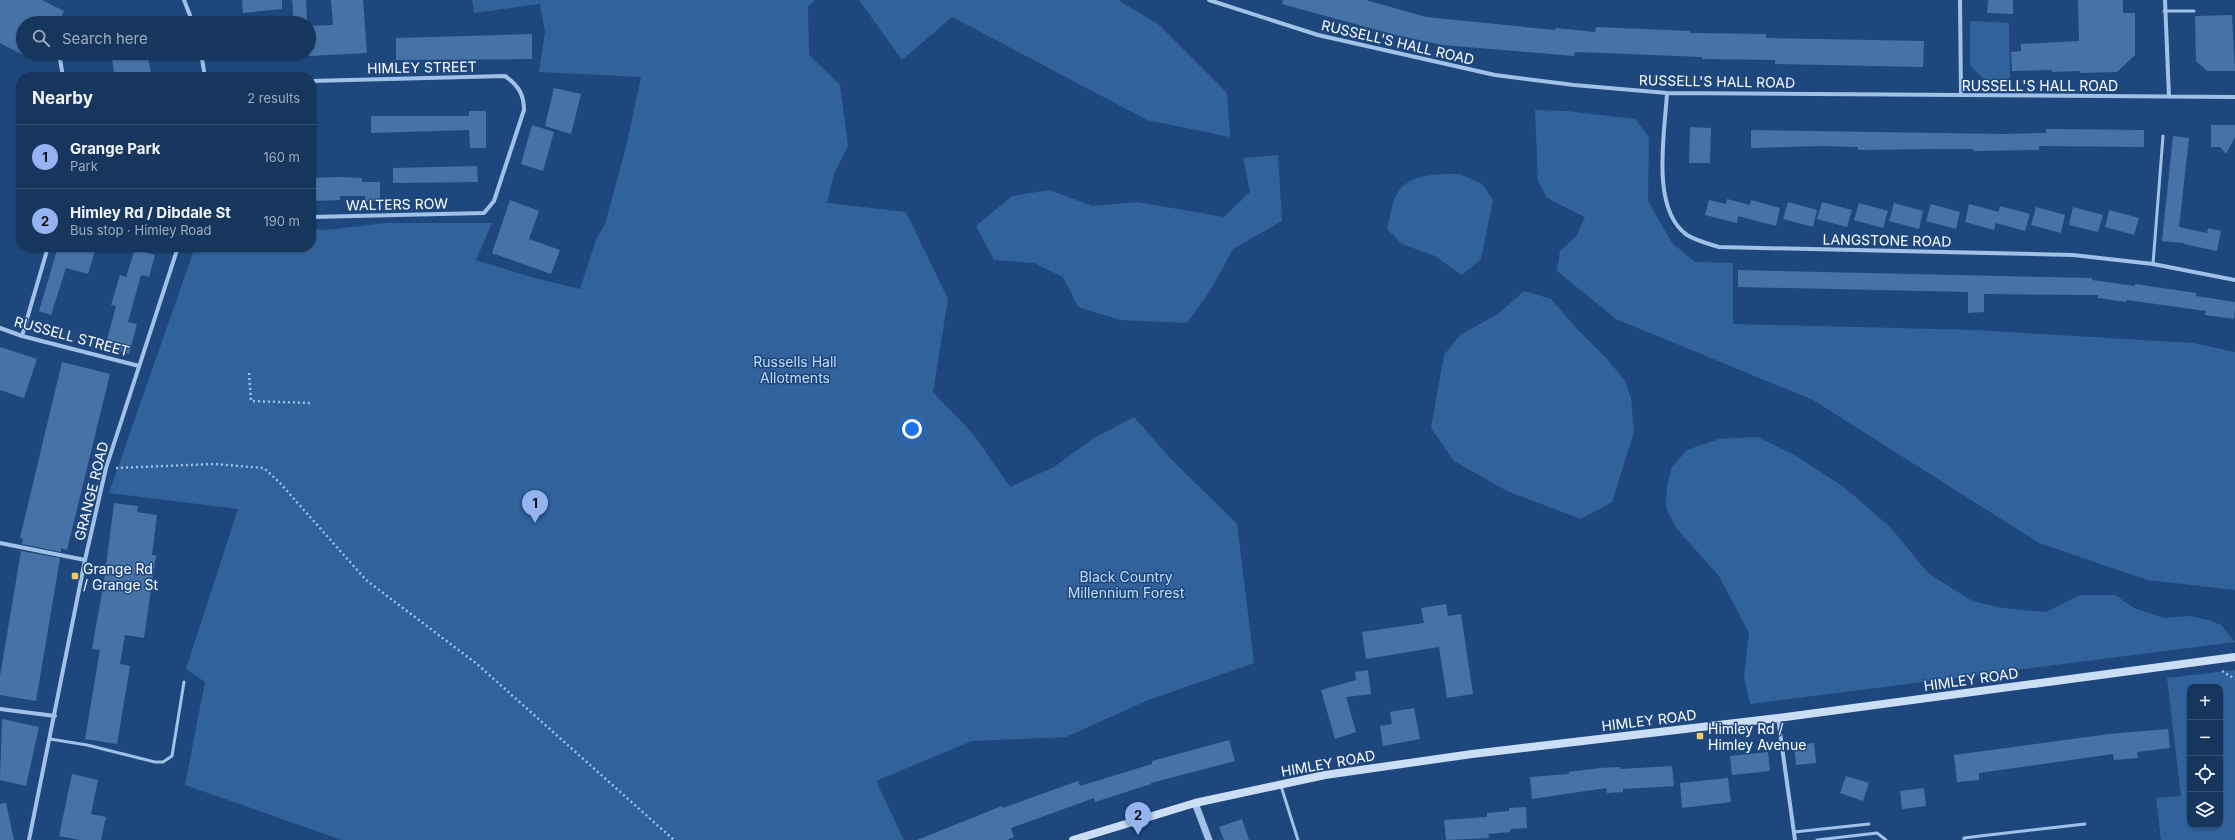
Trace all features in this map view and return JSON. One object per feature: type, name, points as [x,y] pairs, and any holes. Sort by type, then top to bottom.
[{"type":"main road","name":"HIMLEY ROAD","points":[[1073,840],[1195,803],[1325,775],[1472,754],[1778,718],[2235,657]]},
{"type":"street","points":[[184,0],[190,16]]},
{"type":"street","name":"RUSSELL'S HALL ROAD","points":[[1208,0],[1318,36],[1495,75],[1574,85],[1667,93],[2235,97]]},
{"type":"street","points":[[1960,0],[1961,95]]},
{"type":"street","points":[[2165,0],[2164,10],[2169,97]]},
{"type":"street","points":[[60,60],[62,72]]},
{"type":"street","points":[[202,60],[204,72]]},
{"type":"street","name":"HIMLEY STREET","points":[[316,81],[505,76],[514,83],[524,97],[524,110],[494,201],[484,213]]},
{"type":"street","name":"LANGSTONE ROAD","points":[[1667,93],[1663,177],[1664,194],[1668,208],[1676,223],[1687,234],[1719,247],[2073,255],[2153,264],[2235,280]]},
{"type":"street","name":"WALTERS ROW","points":[[316,217],[484,213]]},
{"type":"street","points":[[22,336],[47,252]]},
{"type":"street","name":"GRANGE ROAD","points":[[30,840],[85,560],[106,468],[176,252]]},
{"type":"street","name":"RUSSELL STREET","points":[[0,328],[22,336],[139,366]]},
{"type":"street","points":[[0,543],[85,560]]},
{"type":"street","points":[[0,709],[55,716]]},
{"type":"street","points":[[1778,718],[1795,840]]},
{"type":"street","points":[[1195,803],[1209,840]]},
{"type":"lane","points":[[2164,10],[2194,11]]},
{"type":"lane","points":[[2153,264],[2163,136]]},
{"type":"lane","points":[[50,739],[155,762],[163,762],[172,756],[184,682]]},
{"type":"lane","points":[[1281,784],[1298,840]]},
{"type":"lane","points":[[1794,832],[1869,824]]},
{"type":"lane","points":[[1964,840],[1964,838],[2085,824]]},
{"type":"lane","points":[[1817,840],[1877,833],[1886,840]]},
{"type":"path","points":[[249,373],[249,397],[251,401],[311,403]]},
{"type":"path","points":[[106,468],[214,464],[264,468],[280,483],[366,580],[477,664],[674,840]]},
{"type":"green space","points":[[472,0],[815,0],[808,6],[809,55],[840,85],[848,146],[834,174],[827,203],[906,212],[948,299],[933,392],[973,434],[1010,487],[1054,467],[1094,438],[1134,417],[1171,459],[1237,524],[1254,663],[1146,701],[1066,737],[972,741],[876,781],[904,840],[342,840],[185,785],[205,682],[186,669],[238,509],[109,493],[193,252],[316,252],[316,229],[326,230],[386,223],[492,223],[476,260],[531,277],[580,289],[596,240],[605,224],[626,147],[641,77],[539,72],[545,32],[540,4],[474,13]]},
{"type":"green space","points":[[859,0],[1118,0],[1158,24],[1227,93],[1230,137],[1147,120],[952,17],[902,60]]},
{"type":"green space","points":[[1970,21],[2009,23],[2010,85],[1988,84],[1970,65]]},
{"type":"green space","points":[[1535,110],[1566,111],[1635,119],[1649,137],[1648,201],[1672,243],[1695,262],[1733,263],[1733,324],[1974,330],[2193,343],[2235,352],[2235,590],[2147,580],[2039,543],[1813,400],[1616,319],[1557,271],[1560,251],[1577,235],[1585,217],[1547,198],[1538,181]]},
{"type":"green space","points":[[1278,155],[1282,221],[1233,249],[1210,291],[1187,323],[1120,320],[1078,307],[1063,277],[1034,263],[994,260],[976,226],[1012,196],[1050,190],[1092,206],[1137,202],[1224,217],[1250,192],[1243,158]]},
{"type":"green space","points":[[1460,174],[1482,184],[1493,200],[1481,259],[1462,275],[1435,256],[1402,244],[1387,229],[1394,200],[1401,188],[1407,183],[1424,176]]},
{"type":"green space","points":[[1524,291],[1551,299],[1577,329],[1607,359],[1625,381],[1631,398],[1634,432],[1612,502],[1581,519],[1507,491],[1454,461],[1431,428],[1444,355],[1460,335],[1498,314]]},
{"type":"green space","points":[[1757,437],[1793,454],[1844,487],[1891,528],[1928,573],[1972,601],[2003,608],[2046,612],[2080,595],[2115,595],[2134,608],[2164,618],[2190,616],[2221,625],[2235,642],[1750,704],[1744,677],[1749,633],[1719,576],[1676,528],[1666,507],[1667,486],[1672,467],[1687,450],[1719,439]]},
{"type":"green space","points":[[2235,670],[2235,840],[2161,840],[2156,798],[2181,796],[2167,678]]},
{"type":"building","points":[[0,0],[42,0],[64,11],[62,16],[16,16],[16,51],[0,43]]},
{"type":"building","points":[[242,0],[282,0],[282,9],[243,13]]},
{"type":"building","points":[[292,0],[306,0],[307,16],[293,16]]},
{"type":"building","points":[[331,0],[363,0],[367,53],[316,56],[316,26],[333,25]]},
{"type":"building","points":[[1283,0],[1366,0],[1426,17],[1555,30],[1556,28],[1595,32],[1596,27],[1690,31],[1690,33],[1766,34],[1766,38],[1924,41],[1923,67],[1775,64],[1775,60],[1702,59],[1702,57],[1575,52],[1574,56],[1443,45],[1400,36],[1282,4]]},
{"type":"building","points":[[1988,0],[2013,0],[2013,14],[1987,13]]},
{"type":"building","points":[[2078,0],[2123,0],[2123,13],[2135,13],[2135,55],[2117,72],[2080,73],[2080,71],[2052,72],[2052,70],[2012,71],[2011,52],[2021,51],[2021,44],[2079,41]]},
{"type":"building","points":[[2232,15],[2235,71],[2207,71],[2196,61],[2195,16]]},
{"type":"building","points":[[532,34],[532,59],[396,60],[396,38]]},
{"type":"building","points":[[112,60],[148,60],[151,72],[114,72]]},
{"type":"building","points":[[554,88],[581,94],[571,134],[545,126]]},
{"type":"building","points":[[469,111],[486,111],[486,148],[470,148],[469,130],[371,133],[371,116],[469,116]]},
{"type":"building","points":[[532,125],[554,132],[543,171],[521,164]]},
{"type":"building","points":[[2211,125],[2235,125],[2235,137],[2226,154],[2220,147],[2211,147]]},
{"type":"building","points":[[1690,127],[1711,128],[1710,163],[1689,163]]},
{"type":"building","points":[[2046,129],[2144,130],[2144,147],[2039,146],[2039,150],[1973,151],[1973,149],[1858,150],[1858,147],[1822,146],[1751,148],[1751,130],[2003,134],[2046,133]]},
{"type":"building","points":[[2173,136],[2189,138],[2179,227],[2207,233],[2208,228],[2221,231],[2217,251],[2184,243],[2162,241]]},
{"type":"building","points":[[477,166],[478,182],[393,183],[393,168]]},
{"type":"building","points":[[316,178],[362,178],[362,182],[380,182],[380,201],[365,201],[365,196],[340,196],[340,200],[316,201]]},
{"type":"building","points":[[1727,199],[1750,205],[1751,200],[1780,208],[1776,226],[1738,216],[1737,223],[1705,215],[1709,200],[1726,204]]},
{"type":"building","points":[[510,200],[539,211],[529,239],[560,250],[551,274],[492,253]]},
{"type":"building","points":[[1788,202],[1817,210],[1813,227],[1783,219]]},
{"type":"building","points":[[1822,202],[1852,210],[1847,227],[1817,219]]},
{"type":"building","points":[[1859,203],[1888,211],[1883,228],[1854,220]]},
{"type":"building","points":[[1894,203],[1923,211],[1919,229],[1889,221]]},
{"type":"building","points":[[1931,204],[1960,212],[1956,229],[1926,221]]},
{"type":"building","points":[[1969,204],[1999,212],[1994,230],[1965,222]]},
{"type":"building","points":[[2000,206],[2030,214],[2025,231],[1996,223]]},
{"type":"building","points":[[2036,207],[2065,215],[2061,233],[2031,225]]},
{"type":"building","points":[[2073,207],[2103,215],[2098,232],[2069,225]]},
{"type":"building","points":[[2109,210],[2139,218],[2134,235],[2105,227]]},
{"type":"building","points":[[57,252],[95,252],[88,274],[66,268],[51,315],[39,311]]},
{"type":"building","points":[[134,252],[145,252],[155,255],[149,277],[141,275],[128,322],[137,324],[129,354],[105,347],[116,306],[111,305],[120,275],[126,277]]},
{"type":"building","points":[[1738,270],[2092,278],[2092,280],[2135,286],[2135,284],[2196,293],[2196,296],[2235,302],[2235,308],[2234,319],[2205,315],[2206,311],[2127,300],[2126,302],[2098,298],[2098,295],[1984,294],[1984,312],[1968,313],[1968,292],[1738,287]]},
{"type":"building","points":[[0,347],[37,359],[24,398],[0,390]]},
{"type":"building","points":[[62,362],[110,374],[67,550],[61,548],[61,552],[22,544],[23,539],[20,538]]},
{"type":"building","points":[[114,503],[138,506],[137,512],[157,515],[152,555],[156,555],[144,638],[125,635],[120,664],[130,666],[117,744],[85,739],[100,650],[92,649],[104,581]]},
{"type":"building","points":[[21,551],[60,558],[36,701],[0,695],[0,676]]},
{"type":"building","points":[[1446,604],[1448,616],[1461,614],[1473,694],[1447,698],[1439,647],[1366,659],[1362,632],[1424,623],[1421,608]]},
{"type":"building","points":[[1368,670],[1371,694],[1346,697],[1356,732],[1335,739],[1321,690],[1356,680],[1355,672]]},
{"type":"building","points":[[1414,708],[1420,739],[1383,746],[1380,726],[1392,724],[1390,712]]},
{"type":"building","points":[[2,719],[39,727],[26,786],[0,780]]},
{"type":"building","points":[[2168,729],[2170,748],[2137,752],[2138,758],[2114,760],[2113,754],[1979,773],[1979,780],[1957,782],[1954,755],[2109,734]]},
{"type":"building","points":[[1229,740],[1235,761],[1151,783],[1095,802],[1094,798],[1011,828],[1014,837],[1007,840],[917,840],[1002,806],[1003,808],[1078,781],[1080,786],[1152,764],[1152,761]]},
{"type":"building","points":[[1814,743],[1816,763],[1796,765],[1794,745]]},
{"type":"building","points":[[1768,752],[1770,771],[1732,775],[1730,756]]},
{"type":"building","points":[[1672,766],[1674,786],[1623,789],[1623,792],[1607,793],[1606,788],[1532,799],[1530,777],[1569,774],[1569,772],[1600,768],[1620,767],[1620,769]]},
{"type":"building","points":[[72,774],[98,780],[91,814],[106,817],[101,840],[80,840],[59,836]]},
{"type":"building","points":[[1846,776],[1869,783],[1863,801],[1840,793]]},
{"type":"building","points":[[1728,778],[1731,802],[1682,808],[1680,783]]},
{"type":"building","points":[[1924,788],[1926,806],[1902,809],[1900,791]]},
{"type":"building","points":[[6,803],[14,840],[0,840],[0,804]]},
{"type":"building","points":[[1526,807],[1527,828],[1510,829],[1510,832],[1488,834],[1489,838],[1446,840],[1444,820],[1487,817],[1487,813],[1509,811],[1509,808]]},
{"type":"building","points":[[1242,819],[1249,840],[1224,840],[1219,827]]},
{"type":"place","name":"Grange Park","points":[[535,523]]},
{"type":"place","name":"Grange Rd / Grange St","points":[[75,576]]},
{"type":"place","name":"Himley Rd / Himley Avenue","points":[[1700,736]]},
{"type":"place","name":"Himley Rd / Dibdale St","points":[[1138,835]]},
{"type":"park label","name":"Russells Hall Allotments","points":[[795,370]]},
{"type":"park label","name":"Black Country Millennium Forest","points":[[1126,584]]}]
